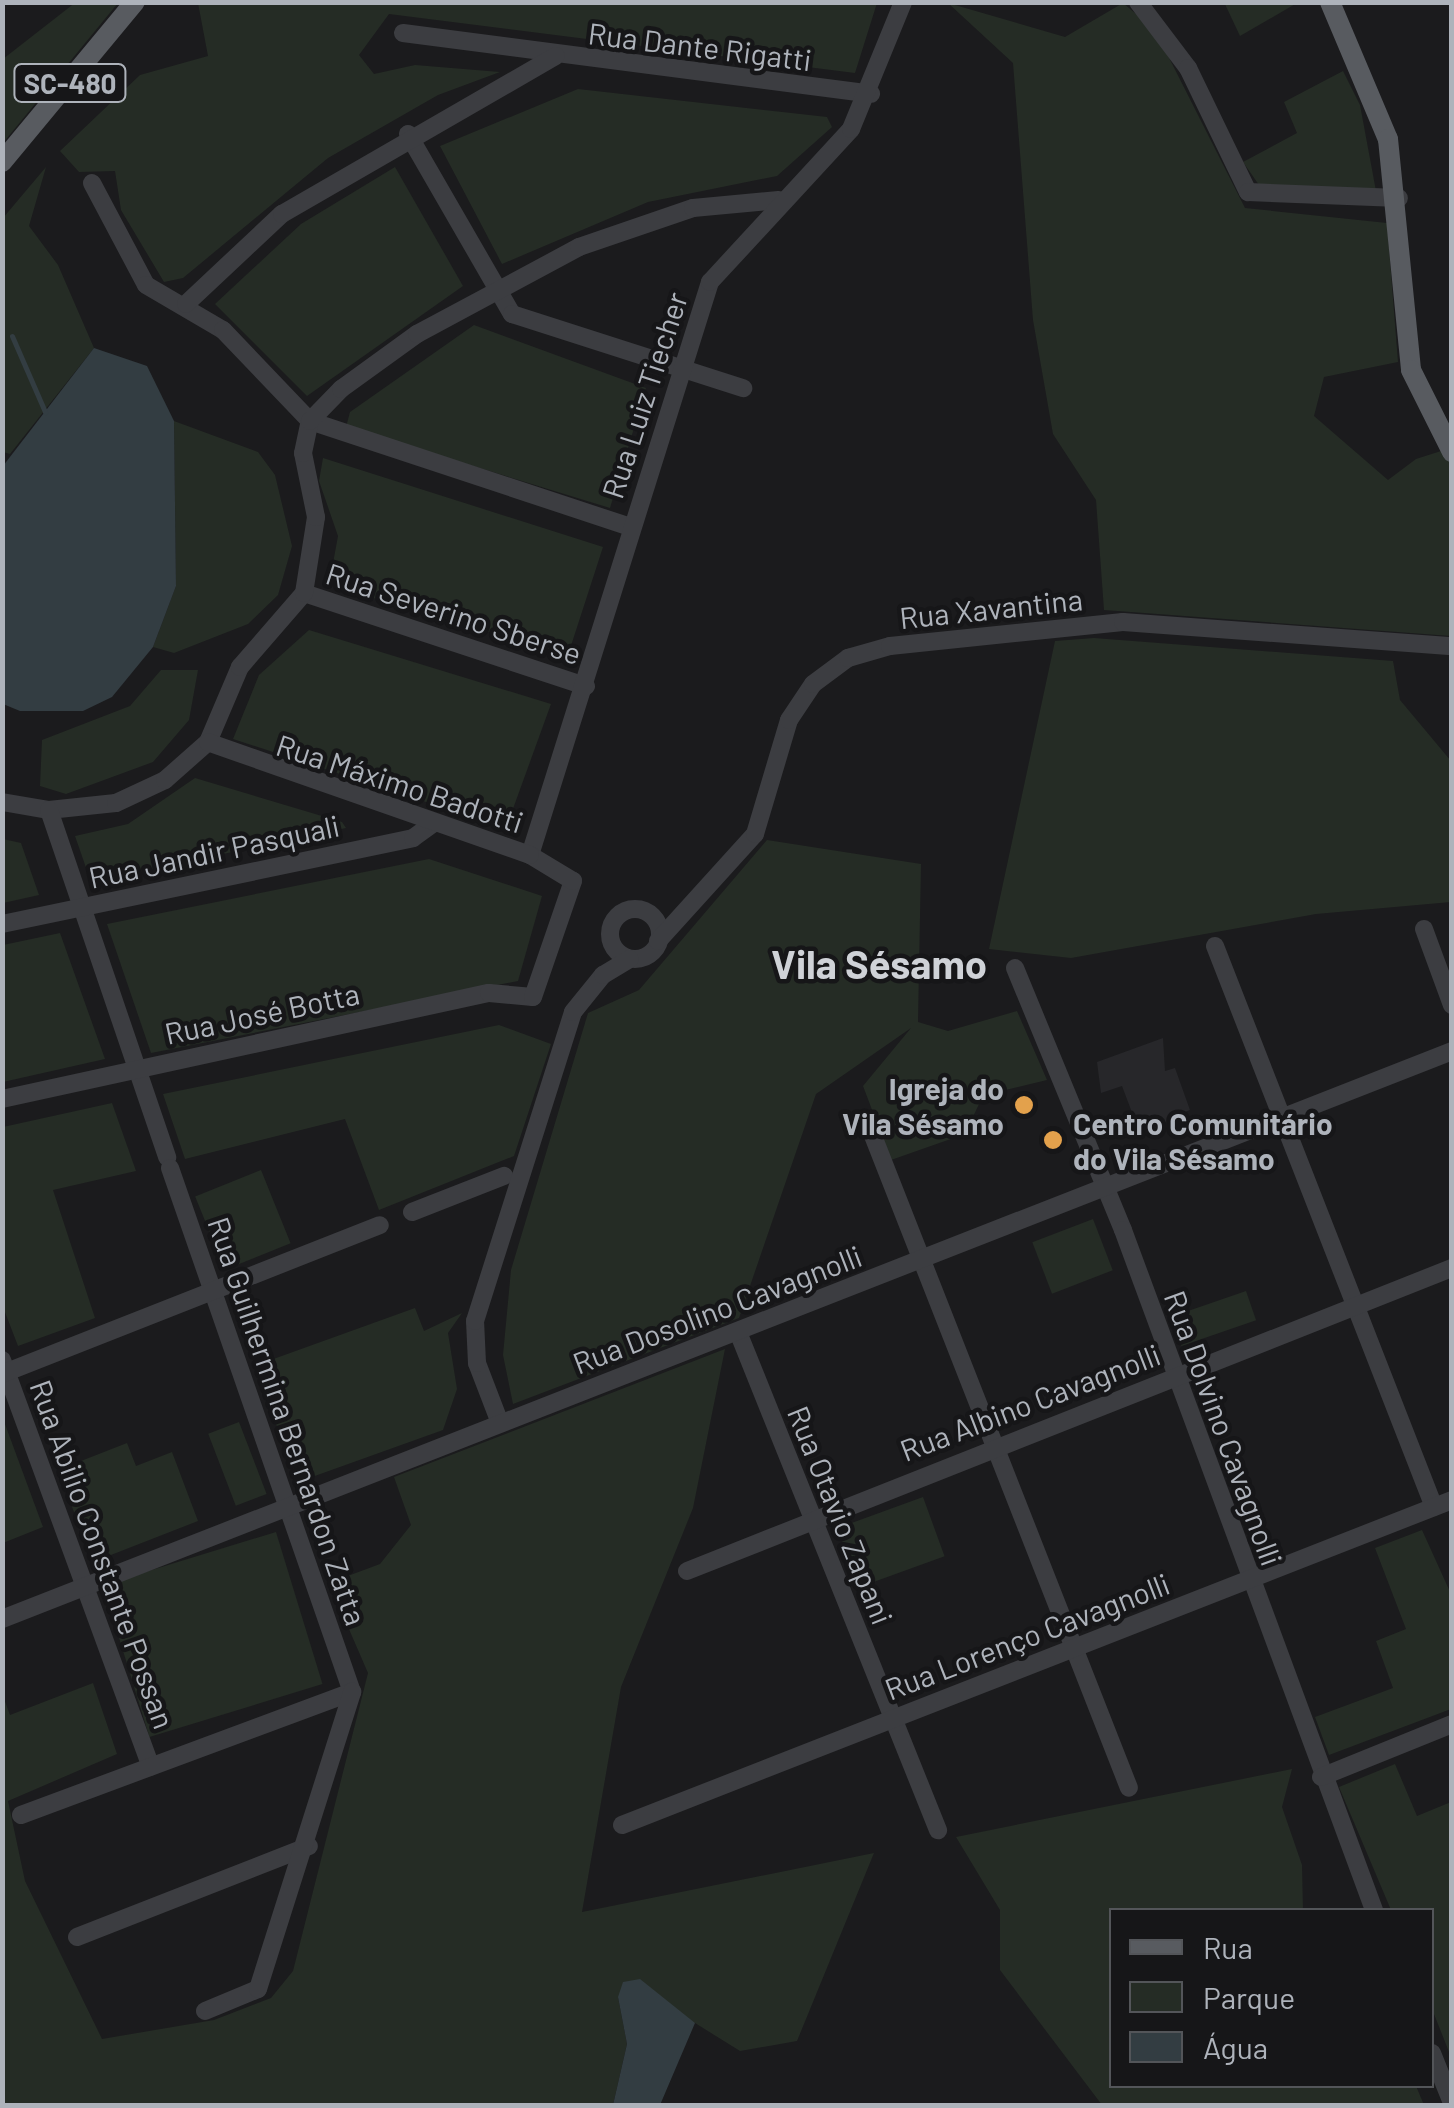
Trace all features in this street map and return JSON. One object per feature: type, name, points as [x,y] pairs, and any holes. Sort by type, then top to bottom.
[{"type":"main road","name":"SC-480","points":[[2,162],[135,2]]},
{"type":"main road","points":[[1330,2],[1372,88],[1399,198],[1411,370],[1452,452]]},
{"type":"street","name":"Rua Luiz Tiecher","points":[[530,855],[710,282],[778,200],[850,129],[871,94],[902,2]]},
{"type":"street","points":[[1138,2],[1188,68],[1248,192],[1399,198]]},
{"type":"street","name":"Rua Dante Rigatti","points":[[403,33],[556,56],[871,94]]},
{"type":"street","points":[[186,304],[282,214],[408,134],[538,74],[556,56]]},
{"type":"street","points":[[408,134],[492,291],[512,314],[742,388]]},
{"type":"street","points":[[92,183],[146,285],[186,304],[310,420],[630,527]]},
{"type":"street","points":[[2,802],[49,810],[116,803],[166,780],[208,742],[240,667],[304,593],[316,517],[303,453],[310,420],[417,334],[579,247],[693,208],[778,200]]},
{"type":"street","name":"Rua Severino Sberse","points":[[304,593],[586,686]]},
{"type":"street","name":"Rua Xavantina","points":[[658,942],[683,910],[722,879],[755,834],[789,720],[814,684],[848,658],[1123,622],[1452,646]]},
{"type":"street","name":"Rua Máximo Badotti","points":[[208,742],[432,824],[530,855],[572,881],[534,997]]},
{"type":"street","name":"Rua Guilhermina Bernardon Zatta","points":[[49,810],[352,1692]]},
{"type":"street","name":"Rua Jandir Pasquali","points":[[2,924],[412,838],[432,824]]},
{"type":"street","points":[[603,975],[610,940],[622,913],[683,910]]},
{"type":"street","points":[[500,1423],[477,1363],[475,1321],[573,1012],[603,975],[658,942],[646,912]]},
{"type":"street","points":[[1424,929],[1452,1005]]},
{"type":"street","points":[[610,940],[630,959]]},
{"type":"street","points":[[1215,946],[1287,1118],[1356,1305],[1443,1503]]},
{"type":"street","name":"Rua Dolvino Cavagnolli","points":[[1015,968],[1107,1189],[1321,1776],[1373,1908]]},
{"type":"street","name":"Rua José Botta","points":[[2,1099],[488,993],[534,997]]},
{"type":"street","name":"Rua Dosolino Cavagnolli","points":[[2,1619],[1452,1051]]},
{"type":"street","points":[[868,1123],[997,1443],[1129,1788]]},
{"type":"street","points":[[412,1212],[504,1176]]},
{"type":"street","points":[[4,1369],[380,1225]]},
{"type":"street","name":"Rua Albino Cavagnolli","points":[[686,1571],[997,1443],[1452,1268]]},
{"type":"street","name":"Rua Otavio Zapani","points":[[738,1332],[938,1830]]},
{"type":"street","name":"Rua Abilio Constante Possan","points":[[4,1369],[151,1768]]},
{"type":"street","name":"Rua Lorenço Cavagnolli","points":[[622,1825],[1443,1503]]},
{"type":"street","points":[[21,1815],[352,1692]]},
{"type":"street","points":[[204,2010],[258,1989],[310,1846],[352,1692]]},
{"type":"street","points":[[1321,1776],[1452,1724]]},
{"type":"street","points":[[77,1937],[310,1846]]},
{"type":"street","points":[[1434,2059],[1452,2104]]},
{"type":"shaded area","points":[[1163,1038],[1165,1071],[1175,1068],[1190,1110],[1175,1116],[1178,1126],[1139,1131],[1122,1086],[1101,1093],[1097,1062]]},
{"type":"green space","points":[[76,2],[118,3],[3,143],[3,59]]},
{"type":"green space","points":[[198,2],[877,3],[855,73],[389,14],[359,55],[374,74],[415,65],[500,72],[438,95],[328,158],[183,278],[164,282],[121,210],[115,171],[79,172],[60,151],[140,75],[208,56]]},
{"type":"green space","points":[[1224,2],[1297,2],[1297,3],[1240,36]]},
{"type":"green space","points":[[948,3],[1065,37],[1123,3],[1155,30],[1245,208],[1387,223],[1398,362],[1324,377],[1314,416],[1388,480],[1416,459],[1441,451],[1451,461],[1451,636],[1104,610],[1096,500],[1053,434],[1033,320],[1013,63]]},
{"type":"green space","points":[[1343,71],[1360,105],[1376,191],[1259,185],[1243,162],[1297,133],[1284,102]]},
{"type":"green space","points":[[578,89],[827,117],[832,127],[777,176],[648,202],[502,264],[440,146]]},
{"type":"green space","points":[[46,167],[29,226],[58,265],[94,348],[10,454],[3,452],[3,218]]},
{"type":"green space","points":[[395,167],[463,286],[307,396],[215,304],[301,224]]},
{"type":"green space","points":[[474,325],[646,388],[610,508],[346,427],[350,412]]},
{"type":"green space","points":[[174,421],[258,452],[275,475],[292,546],[278,595],[248,624],[174,653],[153,647],[176,586]]},
{"type":"green space","points":[[323,458],[603,547],[568,655],[329,585],[338,536],[319,481]]},
{"type":"green space","points":[[309,630],[551,704],[506,828],[233,739],[259,675]]},
{"type":"green space","points":[[1094,638],[1393,661],[1400,700],[1451,761],[1451,902],[1316,914],[1071,958],[989,949],[1055,641]]},
{"type":"green space","points":[[161,670],[198,670],[189,720],[153,762],[66,794],[40,786],[42,740],[130,706]]},
{"type":"green space","points":[[195,778],[342,822],[346,828],[91,882],[75,836],[128,824]]},
{"type":"green space","points":[[3,839],[21,843],[39,895],[3,903]]},
{"type":"green space","points":[[767,840],[921,864],[918,1022],[948,1031],[1017,1011],[1047,1080],[997,1092],[979,1104],[965,1134],[891,1160],[863,1086],[911,1028],[816,1094],[739,1318],[513,1404],[503,1355],[511,1270],[588,1013],[639,990]]},
{"type":"green space","points":[[429,859],[542,896],[518,981],[151,1053],[107,924]]},
{"type":"green space","points":[[60,933],[105,1059],[3,1082],[3,945]]},
{"type":"green space","points":[[499,1025],[551,1044],[514,1156],[379,1210],[345,1119],[185,1159],[163,1094]]},
{"type":"green space","points":[[112,1103],[136,1171],[53,1190],[95,1318],[18,1346],[3,1307],[3,1127]]},
{"type":"green space","points":[[261,1170],[291,1243],[225,1270],[195,1197]]},
{"type":"green space","points":[[1093,1219],[1113,1270],[1052,1294],[1032,1242]]},
{"type":"green space","points":[[1246,1291],[1256,1320],[1181,1346],[1171,1317]]},
{"type":"green space","points":[[415,1308],[424,1331],[462,1313],[448,1333],[457,1389],[443,1430],[298,1482],[254,1366]]},
{"type":"green space","points":[[725,1349],[693,1508],[621,1687],[582,1912],[874,1853],[797,2041],[740,2051],[695,2023],[618,1997],[627,2044],[613,2105],[3,2105],[2,1693],[10,1715],[93,1683],[117,1754],[8,1801],[25,1881],[102,2039],[214,2020],[271,1998],[293,1971],[368,1673],[329,1583],[380,1564],[411,1525],[394,1477]]},
{"type":"green space","points":[[2,1416],[43,1527],[3,1543],[2,1543]]},
{"type":"green space","points":[[239,1422],[267,1494],[236,1506],[208,1434]]},
{"type":"green space","points":[[127,1443],[136,1466],[172,1452],[198,1521],[93,1562],[58,1470]]},
{"type":"green space","points":[[923,1497],[945,1556],[859,1587],[837,1528]]},
{"type":"green space","points":[[1422,1530],[1451,1594],[1451,1709],[1329,1755],[1315,1717],[1393,1688],[1376,1641],[1406,1629],[1375,1548]]},
{"type":"green space","points":[[276,1532],[322,1684],[149,1737],[103,1585]]},
{"type":"green space","points":[[1395,1764],[1417,1816],[1451,1802],[1451,2057],[1434,2014],[1434,1908],[1390,1908],[1339,1787]]},
{"type":"green space","points":[[1292,1769],[1282,1807],[1302,1865],[1303,1908],[1109,1908],[1109,2088],[1417,2088],[1424,2105],[1102,2105],[1000,1970],[1000,1910],[956,1837]]},
{"type":"water","points":[[94,348],[147,366],[174,421],[176,586],[153,647],[112,697],[83,711],[20,711],[3,704],[3,466]]},
{"type":"water","points":[[640,1979],[695,2023],[660,2105],[613,2105],[627,2044],[618,1997],[623,1982]]},
{"type":"waterway","points":[[12,336],[45,412]]},
{"type":"place","name":"Igreja do Vila Sésamo","points":[[1024,1105]]},
{"type":"place","name":"Centro Comunitário do Vila Sésamo","points":[[1053,1140]]},
{"type":"district","name":"Vila Sésamo","points":[[879,963]]}]
